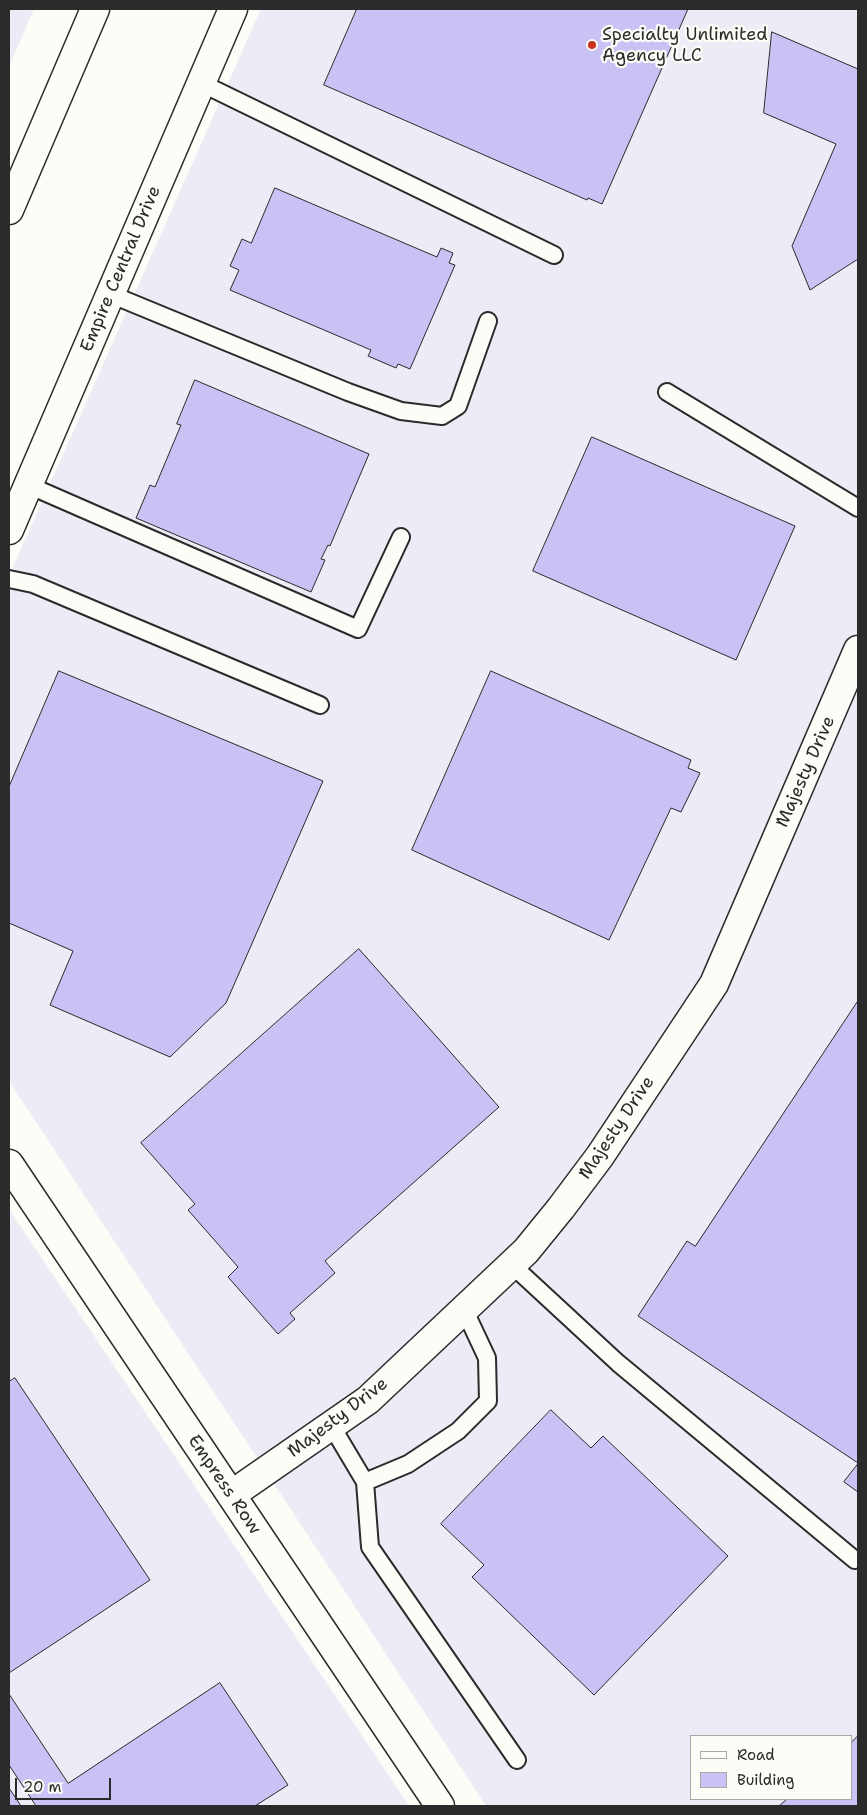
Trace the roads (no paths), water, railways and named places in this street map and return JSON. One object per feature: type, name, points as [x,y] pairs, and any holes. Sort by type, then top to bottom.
[{"type":"street","points":[[10,205],[95,9]]},
{"type":"street","name":"Empire Central Drive","points":[[9,530],[233,9]]},
{"type":"street","name":"Majesty Drive","points":[[231,1495],[368,1400],[526,1251],[600,1156],[714,984],[858,650]]},
{"type":"street","name":"Empress Row","points":[[9,1164],[440,1806]]},
{"type":"lane","points":[[201,83],[554,255]]},
{"type":"lane","points":[[110,294],[348,392],[401,411],[442,416],[458,406],[488,321]]},
{"type":"lane","points":[[667,392],[858,508]]},
{"type":"lane","points":[[28,484],[358,630],[401,537]]},
{"type":"lane","points":[[9,578],[33,584],[320,705]]},
{"type":"lane","points":[[512,1265],[618,1364],[855,1560]]},
{"type":"lane","points":[[366,1482],[408,1464],[458,1431],[488,1401],[487,1358],[464,1309]]},
{"type":"lane","points":[[331,1425],[366,1482],[370,1547],[517,1760]]},
{"type":"place","name":"Specialty Unlimited Agency LLC","points":[[592,45]]}]
